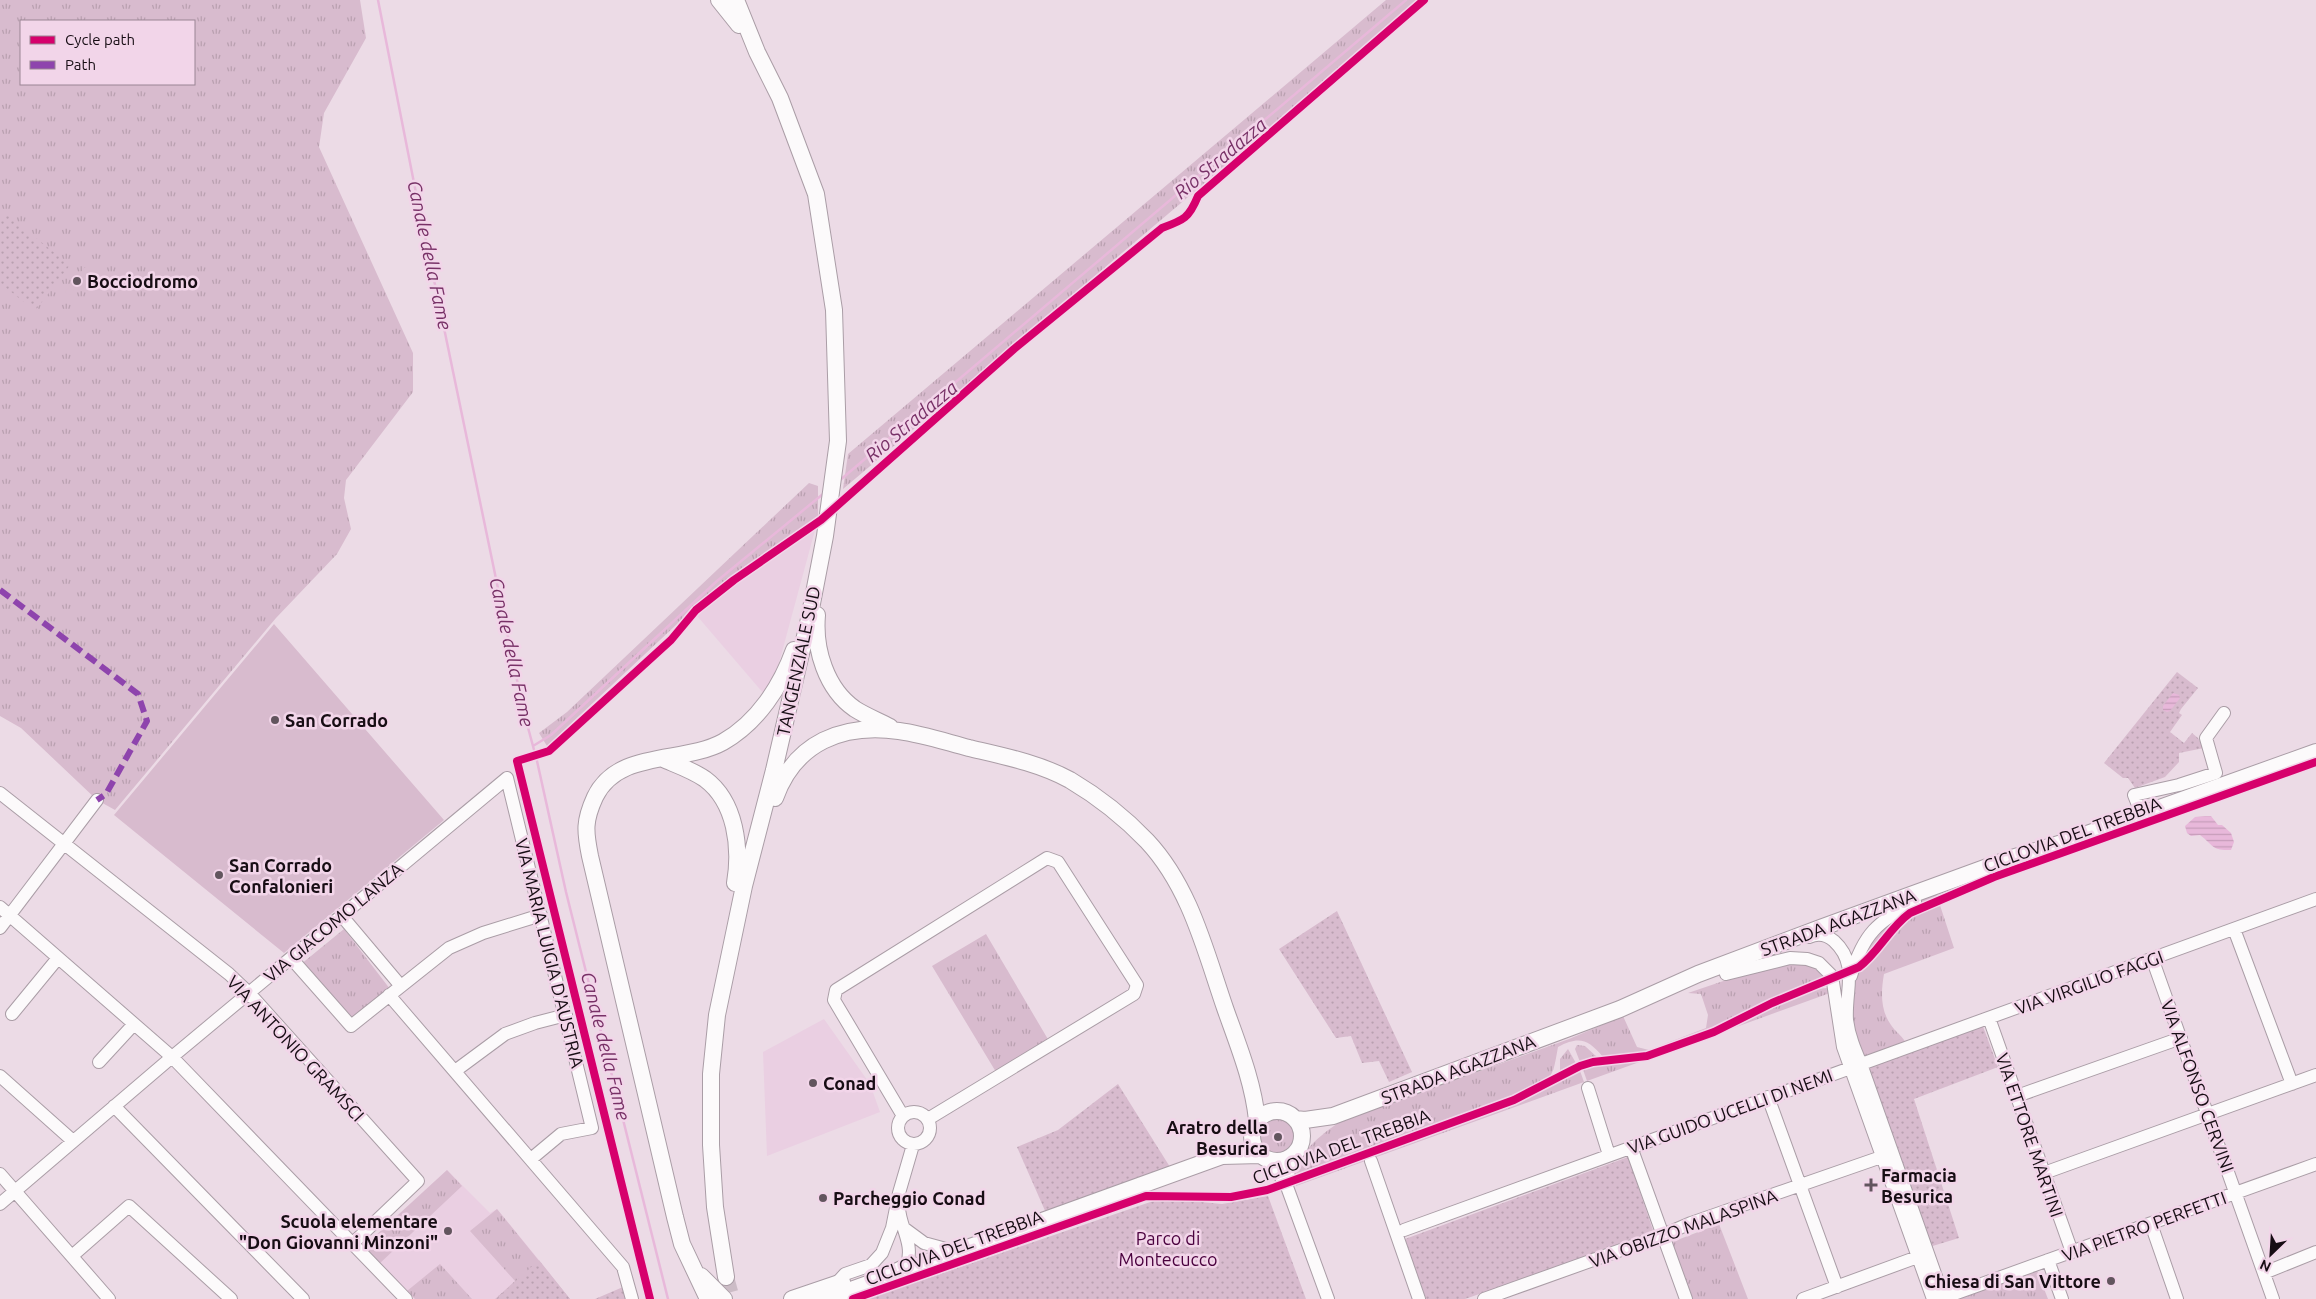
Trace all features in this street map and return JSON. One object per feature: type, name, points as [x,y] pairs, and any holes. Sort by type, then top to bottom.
[{"type":"main road","name":"TANGENZIALE SUD","points":[[719,0],[731,12],[757,52]]},
{"type":"main road","name":"TANGENZIALE SUD","points":[[726,1277],[715,1207],[710,1145],[711,1074],[716,1015],[746,878],[774,770],[813,598],[821,558],[838,441],[834,310],[816,194],[780,98],[757,52],[736,0]]},
{"type":"main road","points":[[821,558],[816,637],[824,669],[844,699],[855,709],[899,731]]},
{"type":"main road","points":[[708,1299],[682,1244],[675,1217],[588,847],[585,823],[599,789],[612,776],[629,766],[644,761],[694,753],[723,742],[757,715],[776,688],[791,659],[813,598]]},
{"type":"main road","points":[[746,878],[776,793],[787,772],[807,750],[827,738],[848,731],[873,729],[899,731],[1031,763],[1068,779],[1092,794],[1146,841],[1164,863],[1190,908],[1251,1082],[1254,1126],[1252,1141],[1264,1158]]},
{"type":"main road","name":"STRADA AGAZZANA","points":[[1620,1009],[1698,974],[2003,861],[2059,844],[2316,752]]},
{"type":"main road","points":[[663,759],[689,770],[706,780],[721,797],[731,818],[738,844],[738,866],[727,920],[722,982]]},
{"type":"main road","name":"STRADA AGAZZANA","points":[[1295,1119],[1305,1120],[1333,1116],[1620,1009],[1726,974],[1915,902],[2059,844]]},
{"type":"main road","points":[[1251,1082],[1264,1098],[1279,1111],[1295,1119],[1300,1126],[1301,1142]]},
{"type":"main road","points":[[1222,1156],[1271,1112],[1279,1111]]},
{"type":"main road","points":[[827,1299],[1222,1156],[1264,1158],[1277,1162],[1292,1157],[1301,1142],[1333,1116]]},
{"type":"main road","points":[[792,1299],[908,1260],[1006,1233]]},
{"type":"main road","points":[[693,1268],[724,1299]]},
{"type":"street","points":[[2142,815],[2134,795],[2179,785],[2216,773],[2206,738],[2224,713]]},
{"type":"street","name":"VIA MARIA LUIGIA D'AUSTRIA","points":[[508,778],[592,1128],[561,1134],[531,1159]]},
{"type":"street","name":"VIA GIACOMO LANZA","points":[[0,1204],[341,915],[508,778]]},
{"type":"street","name":"VIA ANTONIO GRAMSCI","points":[[0,793],[229,974],[249,993],[418,1181],[352,1244]]},
{"type":"street","points":[[0,928],[96,800]]},
{"type":"street","points":[[903,1116],[834,1000],[836,990],[1047,858],[1058,862],[1137,985],[1134,994],[928,1119]]},
{"type":"street","name":"VIA VIRGILIO FAGGI","points":[[1855,1065],[2316,899]]},
{"type":"street","points":[[1848,985],[1864,942],[1876,926],[1894,913],[1915,902]]},
{"type":"street","points":[[0,907],[172,1057],[406,1299]]},
{"type":"street","points":[[341,915],[400,985]]},
{"type":"street","points":[[291,958],[351,1026],[400,985],[449,948],[483,933],[541,915]]},
{"type":"street","points":[[2234,929],[2292,1084]]},
{"type":"street","points":[[1746,956],[1758,956],[1816,934],[1826,936],[1843,950],[1847,957],[1849,966],[1848,1022],[1855,1065],[1886,1156],[1940,1299]]},
{"type":"street","points":[[12,1014],[58,958]]},
{"type":"street","name":"STRADA AGAZZANA","points":[[1726,974],[1790,958],[1807,959],[1819,963],[1832,976],[1838,1025],[1855,1065]]},
{"type":"street","name":"VIA ALFONSO CERVINI","points":[[2152,958],[2273,1299]]},
{"type":"street","points":[[389,995],[623,1267],[632,1299]]},
{"type":"street","points":[[455,1071],[505,1034],[535,1023],[566,1015]]},
{"type":"street","name":"VIA ETTORE MARTINI","points":[[1989,1018],[2072,1252]]},
{"type":"street","points":[[99,1062],[134,1024]]},
{"type":"street","points":[[2017,1096],[2181,1038]]},
{"type":"street","name":"VIA GUIDO UCELLI DI NEMI","points":[[1404,1230],[1855,1065]]},
{"type":"street","points":[[2044,1173],[2206,1113],[2316,1075]]},
{"type":"street","points":[[0,1076],[73,1141]]},
{"type":"street","name":"VIA GUIDO UCELLI DI NEMI","points":[[1588,1088],[1610,1154]]},
{"type":"street","points":[[1768,1097],[1836,1287]]},
{"type":"street","points":[[114,1106],[303,1299]]},
{"type":"street","points":[[913,1112],[919,1113],[928,1119],[930,1134],[923,1142],[913,1145],[904,1141],[899,1134],[898,1124],[903,1116],[913,1112]]},
{"type":"street","points":[[835,1284],[846,1274],[871,1265],[882,1253],[892,1228],[899,1193],[913,1145]]},
{"type":"street","points":[[1631,1146],[1686,1299]]},
{"type":"street","name":"VIA OBIZZO MALASPINA","points":[[1484,1299],[1503,1296],[1691,1223],[1886,1156]]},
{"type":"street","points":[[1286,1184],[1292,1157]]},
{"type":"street","points":[[1264,1158],[1286,1184],[1328,1299]]},
{"type":"street","points":[[1371,1161],[1419,1299]]},
{"type":"street","name":"VIA PIETRO PERFETTI","points":[[1940,1299],[2237,1194],[2316,1164]]},
{"type":"street","points":[[0,1174],[109,1299]]},
{"type":"street","points":[[827,1299],[849,1287],[904,1266],[908,1260],[910,1249],[899,1215],[899,1193]]},
{"type":"street","points":[[72,1256],[129,1206],[231,1299]]},
{"type":"street","points":[[2151,1224],[2177,1299]]},
{"type":"street","points":[[902,1225],[911,1235],[924,1243],[946,1249]]},
{"type":"street","points":[[2264,1273],[2316,1252]]},
{"type":"street","points":[[1803,1299],[1922,1255]]},
{"type":"street","points":[[2048,1260],[2062,1299]]},
{"type":"shaded area","points":[[818,519],[776,674],[764,694],[692,610]]},
{"type":"shaded area","points":[[2173,693],[2179,695],[2180,698],[2170,711],[2167,712],[2163,710],[2163,706]]},
{"type":"shaded area","points":[[2211,816],[2218,825],[2222,825],[2231,833],[2234,842],[2231,850],[2216,848],[2200,835],[2191,836],[2187,833],[2185,826],[2195,817]]},
{"type":"shaded area","name":"Conad","points":[[824,1019],[870,1084],[880,1112],[767,1156],[763,1052]]},
{"type":"shaded area","name":"Scuola elementare \"Don Giovanni Minzoni\"","points":[[447,1170],[490,1213],[497,1209],[539,1260],[496,1299],[415,1299],[362,1248]]},
{"type":"green space","points":[[0,0],[360,0],[366,38],[324,113],[319,147],[413,353],[413,392],[346,480],[344,498],[351,529],[337,554],[276,618],[115,810],[97,800],[21,728],[0,716]]},
{"type":"green space","points":[[1386,0],[1421,0],[843,489],[848,454]]},
{"type":"green space","points":[[6,214],[70,265],[35,311],[0,283],[0,221]]},
{"type":"green space","name":"Bocciodromo","points":[[85,267],[89,270],[70,295],[65,292]]},
{"type":"green space","points":[[809,483],[818,486],[818,519],[692,610],[547,746],[539,733],[567,712]]},
{"type":"green space","name":"San Corrado","points":[[274,624],[444,820],[284,953],[114,815]]},
{"type":"green space","points":[[2177,672],[2198,688],[2181,709],[2179,713],[2182,715],[2170,732],[2184,743],[2192,733],[2198,738],[2204,748],[2179,753],[2179,762],[2165,777],[2135,788],[2128,778],[2123,778],[2104,763]]},
{"type":"green space","points":[[1936,893],[1954,948],[1884,974],[1882,987],[1883,1007],[1887,1019],[1904,1039],[1908,1047],[1861,1064],[1847,1005],[1864,942],[1915,902]]},
{"type":"green space","points":[[1337,911],[1412,1072],[1389,1082],[1379,1061],[1362,1063],[1351,1036],[1336,1038],[1279,949]]},
{"type":"green space","points":[[344,929],[390,989],[351,1022],[300,965]]},
{"type":"green space","points":[[986,934],[1049,1041],[996,1072],[932,966]]},
{"type":"green space","points":[[1793,963],[1816,968],[1825,979],[1763,1005],[1682,1044],[1643,1055],[1603,1057],[1588,1043],[1572,1041],[1558,1047],[1550,1076],[1523,1092],[1292,1178],[1300,1160],[1311,1145],[1341,1121],[1569,1039],[1623,1016],[1637,1047],[1649,1050],[1706,1028],[1708,1015],[1701,994],[1688,993],[1744,974]]},
{"type":"green space","points":[[1827,988],[1830,993],[1587,1081],[1582,1067],[1603,1062],[1643,1060],[1723,1030],[1757,1012],[1815,989]]},
{"type":"green space","points":[[1981,1021],[1998,1067],[1914,1099],[1959,1238],[1926,1248],[1861,1064]]},
{"type":"green space","points":[[1577,1045],[1585,1046],[1599,1059],[1580,1062],[1575,1049]]},
{"type":"green space","points":[[1568,1049],[1577,1065],[1560,1072],[1560,1059]]},
{"type":"green space","points":[[1579,1068],[1584,1082],[1296,1186],[1295,1182],[1530,1094],[1560,1076]]},
{"type":"green space","points":[[1118,1084],[1170,1167],[1046,1213],[1017,1147],[1058,1130]]},
{"type":"green space","points":[[1273,1116],[1281,1116],[1288,1119],[1294,1125],[1297,1136],[1294,1147],[1288,1153],[1281,1156],[1273,1156],[1266,1153],[1260,1147],[1257,1140],[1257,1132],[1260,1125],[1266,1119]]},
{"type":"green space","points":[[1628,1157],[1654,1233],[1465,1299],[1426,1299],[1405,1239]]},
{"type":"green space","points":[[447,1170],[462,1186],[378,1265],[362,1248]]},
{"type":"green space","name":"Parco di Montecucco","points":[[1268,1196],[1306,1299],[867,1299],[1162,1198],[1222,1204]]},
{"type":"green space","points":[[497,1209],[570,1299],[495,1299],[515,1281],[470,1231]]},
{"type":"green space","points":[[1719,1224],[1748,1299],[1693,1299],[1672,1242]]},
{"type":"green space","points":[[539,1260],[570,1299],[496,1299]]},
{"type":"green space","points":[[440,1264],[472,1299],[415,1299],[407,1291]]},
{"type":"green space","points":[[2036,1268],[2048,1299],[1949,1299]]},
{"type":"green space","points":[[623,1287],[627,1299],[595,1299]]},
{"type":"waterway","name":"Canale della Fame","points":[[378,0],[523,709],[537,761],[566,892],[668,1299]]},
{"type":"waterway","name":"Rio Stradazza","points":[[839,481],[1406,0]]},
{"type":"waterway","name":"Rio Stradazza","points":[[533,746],[551,735],[717,581],[823,494]]},
{"type":"tunnel","points":[[726,1277],[732,1299]]},
{"type":"marked path","points":[[0,590],[138,694],[147,721],[106,794],[97,800]]},
{"type":"cycle path","points":[[650,1299],[517,761],[549,751],[671,640],[696,610],[734,580],[821,520],[1014,349],[1162,228],[1176,223],[1185,217],[1192,209],[1198,196],[1424,0]]},
{"type":"cycle path","name":"CICLOVIA DEL TREBBIA","points":[[853,1299],[1146,1196],[1231,1197],[1267,1190],[1514,1100],[1580,1066],[1593,1062],[1647,1056],[1714,1032],[1772,1003],[1859,967],[1910,913],[1994,877],[2316,762]]},
{"type":"place","name":"Bocciodromo","points":[[77,281]]},
{"type":"place","name":"San Corrado","points":[[275,720]]},
{"type":"place","name":"San Corrado Confalonieri","points":[[219,875]]},
{"type":"place","name":"Conad","points":[[813,1083]]},
{"type":"place","name":"Aratro della Besurica","points":[[1278,1137]]},
{"type":"place","name":"Farmacia Besurica","points":[[1871,1185]]},
{"type":"place","name":"Parcheggio Conad","points":[[823,1198]]},
{"type":"place","name":"Scuola elementare \"Don Giovanni Minzoni\"","points":[[448,1231]]},
{"type":"place","name":"Chiesa di San Vittore","points":[[2111,1281]]}]
